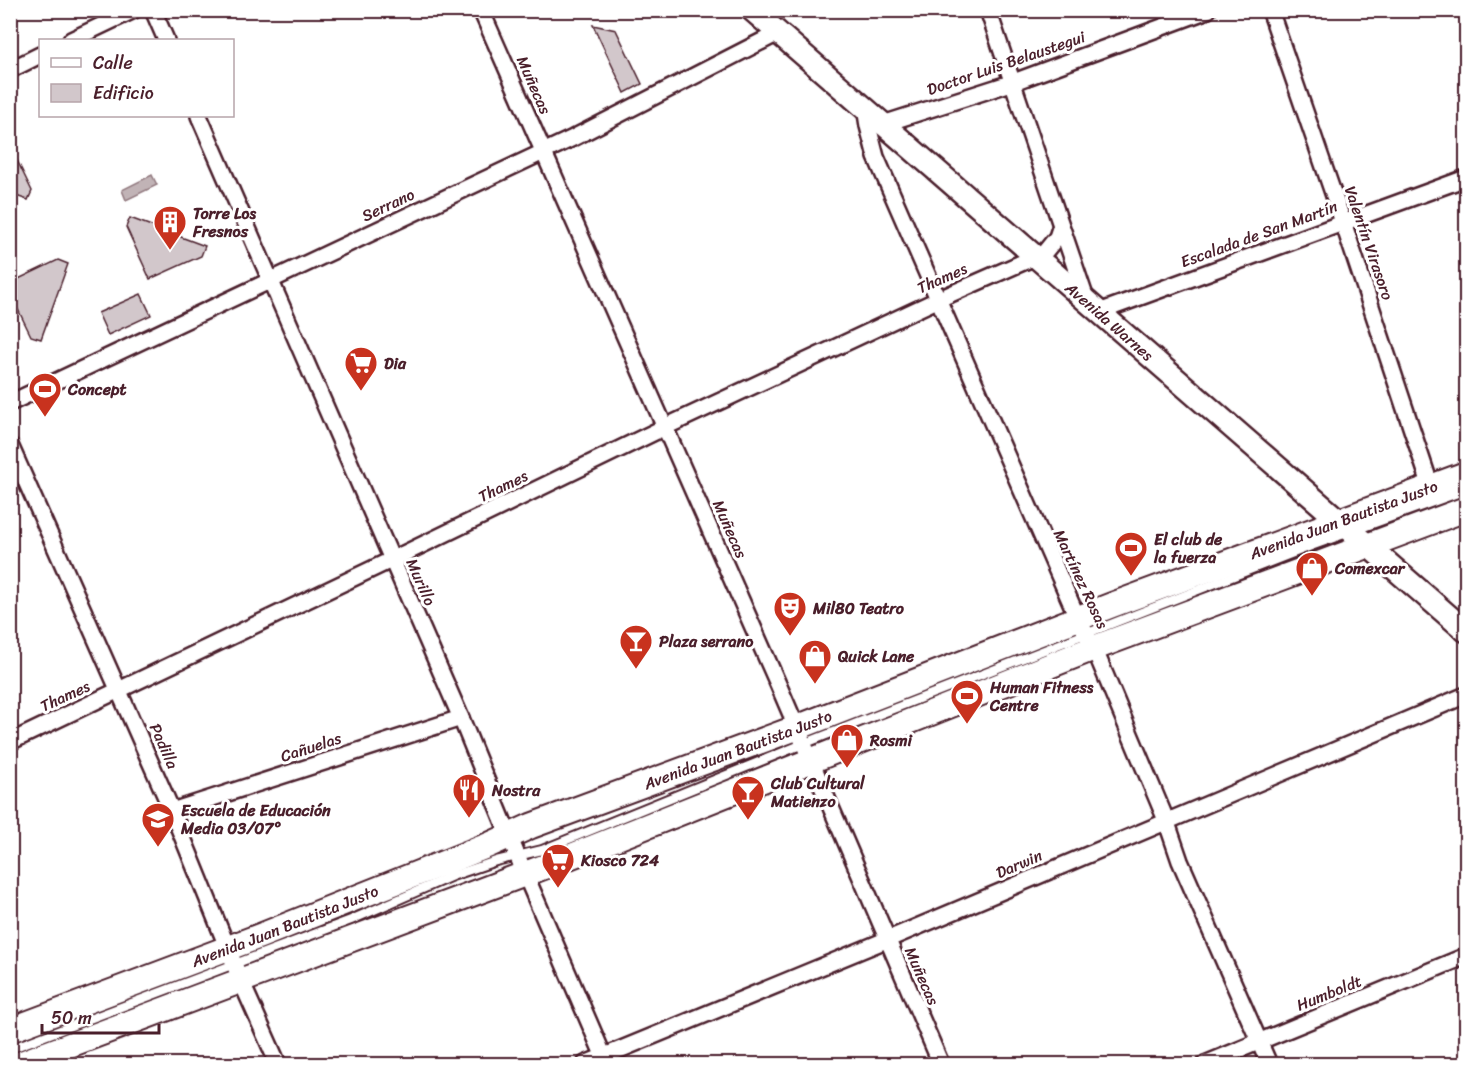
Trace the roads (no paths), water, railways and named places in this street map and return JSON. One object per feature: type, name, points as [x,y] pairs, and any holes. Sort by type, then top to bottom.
[{"type":"main road","name":"Avenida Warnes","points":[[752,10],[1467,631]]},
{"type":"main road","name":"Avenida Juan Bautista Justo","points":[[10,1030],[234,964],[1086,633],[1354,532],[1431,487],[1467,474]]},
{"type":"main road","name":"Avenida Juan Bautista Justo","points":[[19,1065],[489,845],[517,854],[1086,633],[1354,532],[1467,509]]},
{"type":"street","points":[[73,39],[134,10]]},
{"type":"street","points":[[153,10],[166,39]]},
{"type":"street","name":"Muñecas","points":[[481,10],[665,427],[941,1065]]},
{"type":"street","points":[[988,10],[1060,228],[1093,307]]},
{"type":"street","name":"Doctor Luis Belaustegui","points":[[883,124],[1011,83],[1208,10]]},
{"type":"street","name":"Valentín Virasoro","points":[[1270,10],[1431,487]]},
{"type":"street","name":"Serrano","points":[[10,403],[543,152],[778,33]]},
{"type":"street","points":[[10,70],[39,56]]},
{"type":"street","name":"Martínez Rosas","points":[[865,107],[876,157],[937,300],[1086,633],[1166,820],[1180,861],[1269,1065]]},
{"type":"street","name":"Murillo","points":[[199,117],[461,718],[606,1061]]},
{"type":"street","name":"Escalada de San Martín","points":[[1093,307],[1467,178]]},
{"type":"street","name":"Thames","points":[[10,742],[665,427],[937,300],[1044,253],[1052,246],[1060,228]]},
{"type":"street","points":[[1013,266],[1019,255],[1018,242]]},
{"type":"street","name":"Padilla","points":[[10,445],[172,811],[278,1065]]},
{"type":"street","name":"Darwin","points":[[585,1065],[606,1061],[1166,820],[1467,695]]},
{"type":"street","name":"Cañuelas","points":[[172,811],[461,718]]},
{"type":"street","name":"Humboldt","points":[[1205,1065],[1467,956]]},
{"type":"lane","points":[[1086,633],[1467,490]]},
{"type":"lane","points":[[1086,633],[1113,615],[1180,597]]},
{"type":"lane","points":[[10,1049],[234,964]]},
{"type":"place","name":"Torre Los Fresnos","points":[[170,251]]},
{"type":"place","name":"Dia","points":[[361,392]]},
{"type":"place","name":"Concept","points":[[45,418]]},
{"type":"place","name":"El club de la fuerza","points":[[1131,577]]},
{"type":"place","name":"Comexcar","points":[[1312,597]]},
{"type":"place","name":"Mil80 Teatro","points":[[790,637]]},
{"type":"place","name":"Plaza serrano","points":[[636,670]]},
{"type":"place","name":"Quick Lane","points":[[815,685]]},
{"type":"place","name":"Human Fitness Centre","points":[[967,725]]},
{"type":"place","name":"Rosmi","points":[[847,769]]},
{"type":"place","name":"Nostra","points":[[469,819]]},
{"type":"place","name":"Club Cultural Matienzo","points":[[748,821]]},
{"type":"place","name":"Escuela de Educación Media 03/07°","points":[[158,848]]},
{"type":"place","name":"Kiosco 724","points":[[558,889]]}]
